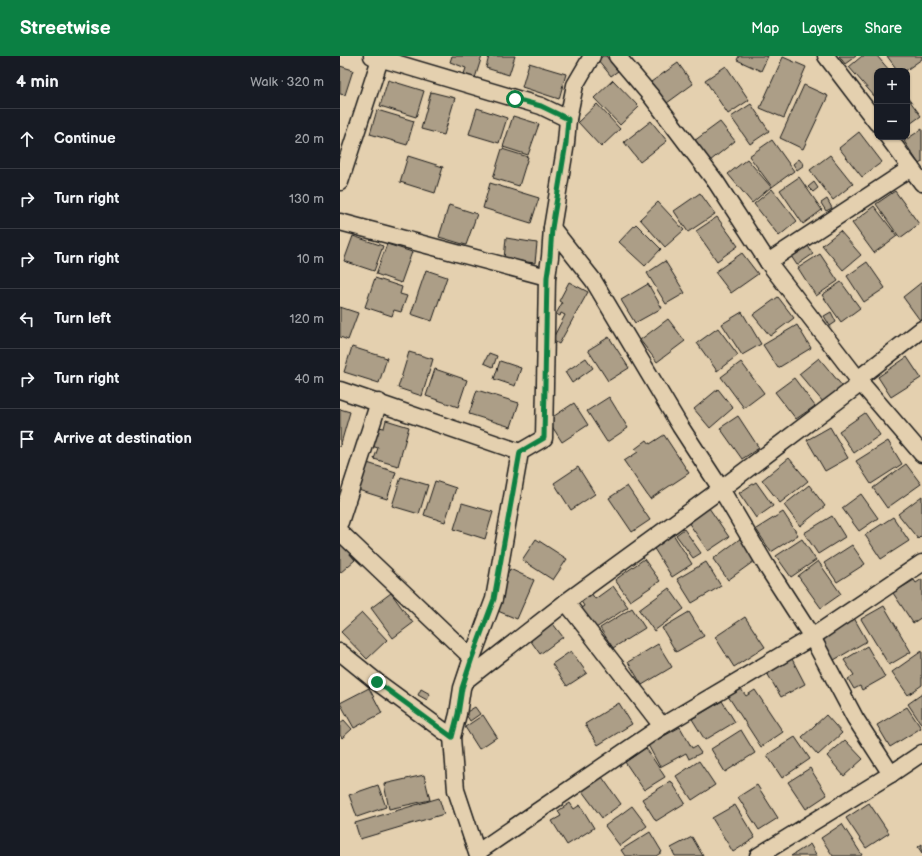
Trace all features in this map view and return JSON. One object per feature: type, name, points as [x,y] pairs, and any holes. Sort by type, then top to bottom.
[{"type":"street","points":[[592,56],[575,85],[568,119],[566,143],[552,228],[547,277],[544,438],[520,452],[494,599],[472,658],[452,737],[456,790],[478,854],[662,726],[812,637],[922,563]]},
{"type":"street","points":[[617,56],[651,96],[716,182],[768,262],[861,383],[922,454]]},
{"type":"street","points":[[826,56],[874,119]]},
{"type":"street","points":[[340,182],[378,57],[541,106],[568,119]]},
{"type":"street","points":[[890,140],[922,183]]},
{"type":"street","points":[[768,262],[911,168]]},
{"type":"street","points":[[340,222],[547,277]]},
{"type":"street","points":[[552,228],[593,280],[680,426],[721,489],[767,567],[812,637],[855,718],[891,774]]},
{"type":"street","points":[[465,681],[566,602],[721,489],[861,383],[863,375],[922,329]]},
{"type":"street","points":[[340,390],[379,402],[520,452]]},
{"type":"street","points":[[340,522],[379,402]]},
{"type":"street","points":[[340,532],[472,658]]},
{"type":"street","points":[[566,602],[662,726]]},
{"type":"street","points":[[340,652],[377,682],[452,737]]},
{"type":"street","points":[[758,856],[891,774],[922,753]]},
{"type":"building","points":[[452,56],[482,56],[475,78],[464,74],[466,68],[450,62]]},
{"type":"building","points":[[489,56],[515,56],[509,75],[486,68]]},
{"type":"building","points":[[603,56],[606,56],[618,71],[611,76],[598,60]]},
{"type":"building","points":[[739,56],[768,56],[761,71],[737,60]]},
{"type":"building","points":[[839,56],[856,56],[845,64]]},
{"type":"building","points":[[862,56],[877,56],[887,68],[874,68],[874,96],[849,67]]},
{"type":"building","points":[[887,56],[922,56],[922,59],[909,68],[896,68]]},
{"type":"building","points":[[783,57],[806,67],[784,118],[760,108]]},
{"type":"building","points":[[529,63],[566,74],[559,99],[522,87]]},
{"type":"building","points":[[678,63],[693,84],[667,103],[651,82]]},
{"type":"building","points":[[340,66],[353,70],[345,95],[340,94]]},
{"type":"building","points":[[726,66],[749,100],[728,114],[705,80]]},
{"type":"building","points":[[388,80],[424,91],[416,117],[380,106]]},
{"type":"building","points":[[613,80],[639,107],[620,125],[594,98]]},
{"type":"building","points":[[804,85],[828,96],[803,149],[780,138]]},
{"type":"building","points":[[431,92],[455,98],[444,135],[421,129]]},
{"type":"building","points":[[910,101],[921,116],[910,124]]},
{"type":"building","points":[[597,104],[620,129],[601,147],[578,122]]},
{"type":"building","points":[[751,104],[769,131],[750,144],[731,117]]},
{"type":"building","points":[[477,108],[507,118],[499,143],[469,134]]},
{"type":"building","points":[[377,110],[414,121],[407,145],[370,134]]},
{"type":"building","points":[[513,116],[539,124],[528,155],[503,147]]},
{"type":"building","points":[[651,121],[667,141],[640,162],[624,142]]},
{"type":"building","points":[[720,122],[735,141],[710,161],[694,141]]},
{"type":"building","points":[[922,129],[922,162],[919,164],[904,141],[910,140],[910,137]]},
{"type":"building","points":[[859,132],[882,162],[862,177],[839,148]]},
{"type":"building","points":[[772,140],[794,171],[772,187],[749,156]]},
{"type":"building","points":[[502,149],[528,157],[519,186],[493,178]]},
{"type":"building","points":[[830,155],[853,184],[833,200],[810,170]]},
{"type":"building","points":[[408,156],[443,167],[435,193],[400,182]]},
{"type":"building","points":[[747,159],[771,187],[752,203],[728,174]]},
{"type":"building","points":[[799,159],[804,165],[797,170],[793,164]]},
{"type":"building","points":[[799,177],[822,210],[803,224],[780,190]]},
{"type":"building","points":[[814,182],[818,188],[813,192],[808,187]]},
{"type":"building","points":[[490,183],[539,198],[531,223],[483,208]]},
{"type":"building","points":[[772,189],[797,221],[779,236],[754,204]]},
{"type":"building","points":[[895,191],[919,224],[900,238],[876,204]]},
{"type":"building","points":[[700,193],[715,214],[688,232],[674,211]]},
{"type":"building","points":[[827,199],[832,208],[826,211],[821,203]]},
{"type":"building","points":[[658,202],[684,230],[665,247],[640,219]]},
{"type":"building","points":[[449,205],[477,214],[466,245],[439,237]]},
{"type":"building","points":[[874,206],[897,236],[874,253],[852,223]]},
{"type":"building","points":[[717,217],[738,246],[717,261],[696,231]]},
{"type":"building","points":[[636,224],[661,249],[645,266],[619,242]]},
{"type":"building","points":[[840,231],[861,255],[843,270],[822,245]]},
{"type":"building","points":[[353,236],[383,246],[374,271],[344,261]]},
{"type":"building","points":[[506,238],[537,243],[535,263],[504,259]]},
{"type":"building","points":[[387,244],[412,252],[401,283],[376,274]]},
{"type":"building","points":[[808,246],[813,254],[797,265],[791,256]]},
{"type":"building","points":[[742,253],[758,274],[731,293],[715,272]]},
{"type":"building","points":[[820,254],[838,281],[816,296],[798,268]]},
{"type":"building","points":[[665,261],[685,293],[666,304],[647,273]]},
{"type":"building","points":[[867,262],[885,288],[864,302],[847,276]]},
{"type":"building","points":[[426,270],[447,277],[432,321],[411,314]]},
{"type":"building","points":[[375,278],[402,287],[400,294],[407,296],[401,312],[394,310],[392,316],[365,307]]},
{"type":"building","points":[[569,282],[588,292],[559,344],[552,340],[565,315],[561,313],[560,316],[556,314],[562,303],[559,301]]},
{"type":"building","points":[[841,282],[860,308],[841,322],[822,295]]},
{"type":"building","points":[[922,282],[922,323],[903,297]]},
{"type":"building","points":[[648,284],[662,308],[635,323],[621,300]]},
{"type":"building","points":[[778,297],[794,318],[770,336],[753,315]]},
{"type":"building","points":[[340,307],[358,313],[348,340],[340,337]]},
{"type":"building","points":[[742,312],[761,344],[742,355],[722,324]]},
{"type":"building","points":[[831,312],[836,322],[830,326],[824,316]]},
{"type":"building","points":[[668,319],[685,341],[657,362],[640,340]]},
{"type":"building","points":[[797,325],[811,348],[778,368],[763,345]]},
{"type":"building","points":[[718,328],[738,355],[717,371],[697,343]]},
{"type":"building","points":[[609,337],[629,368],[608,381],[588,350]]},
{"type":"building","points":[[352,347],[387,358],[379,383],[344,372]]},
{"type":"building","points":[[409,352],[433,359],[422,396],[398,388]]},
{"type":"building","points":[[489,353],[497,356],[493,367],[484,363]]},
{"type":"building","points":[[907,357],[921,378],[891,397],[878,377]]},
{"type":"building","points":[[586,358],[593,368],[572,383],[565,372]]},
{"type":"building","points":[[819,358],[843,387],[824,403],[799,374]]},
{"type":"building","points":[[500,361],[521,368],[515,386],[494,379]]},
{"type":"building","points":[[741,362],[764,393],[744,408],[721,377]]},
{"type":"building","points":[[435,369],[467,380],[458,407],[426,396]]},
{"type":"building","points":[[794,378],[815,406],[796,419],[775,392]]},
{"type":"building","points":[[718,389],[733,408],[710,428],[694,409]]},
{"type":"building","points":[[477,390],[519,403],[511,427],[469,414]]},
{"type":"building","points":[[609,397],[628,428],[607,442],[587,411]]},
{"type":"building","points":[[574,403],[588,425],[562,442],[548,420]]},
{"type":"building","points":[[340,409],[350,412],[340,447]]},
{"type":"building","points":[[865,413],[880,435],[854,453],[839,431]]},
{"type":"building","points":[[738,416],[759,448],[742,459],[720,428]]},
{"type":"building","points":[[386,420],[409,427],[398,466],[374,459],[378,448],[368,445],[374,426],[384,428]]},
{"type":"building","points":[[830,427],[848,458],[825,471],[807,440]]},
{"type":"building","points":[[664,435],[689,473],[650,499],[624,461],[638,452],[635,449],[647,440],[650,444]]},
{"type":"building","points":[[888,441],[902,464],[871,484],[856,461]]},
{"type":"building","points":[[789,458],[808,481],[780,503],[762,480]]},
{"type":"building","points":[[364,462],[396,472],[387,499],[355,489]]},
{"type":"building","points":[[906,464],[921,484],[887,508],[873,488]]},
{"type":"building","points":[[578,467],[595,494],[571,510],[554,483]]},
{"type":"building","points":[[401,477],[428,485],[419,514],[392,506]]},
{"type":"building","points":[[435,481],[456,488],[445,522],[424,515]]},
{"type":"building","points":[[756,482],[773,506],[756,518],[739,493]]},
{"type":"building","points":[[809,485],[825,506],[800,526],[784,505]]},
{"type":"building","points":[[627,486],[650,520],[632,532],[609,498]]},
{"type":"building","points":[[861,494],[878,518],[859,531],[842,508]]},
{"type":"building","points":[[922,496],[922,535],[918,539],[898,514]]},
{"type":"building","points":[[462,503],[493,512],[485,539],[454,529]]},
{"type":"building","points":[[709,508],[729,537],[708,551],[688,522]]},
{"type":"building","points":[[783,512],[798,535],[771,552],[756,529]]},
{"type":"building","points":[[832,516],[845,537],[818,554],[804,533]]},
{"type":"building","points":[[893,517],[909,541],[881,559],[865,535]]},
{"type":"building","points":[[684,529],[701,553],[693,558],[676,535]]},
{"type":"building","points":[[673,534],[692,564],[672,577],[653,547]]},
{"type":"building","points":[[741,538],[757,559],[728,580],[713,559]]},
{"type":"building","points":[[536,539],[567,559],[553,580],[522,560]]},
{"type":"building","points":[[802,539],[816,560],[791,577],[776,556]]},
{"type":"building","points":[[340,542],[355,560],[340,573]]},
{"type":"building","points":[[852,545],[865,564],[837,582],[824,563]]},
{"type":"building","points":[[644,559],[660,581],[630,601],[615,580]]},
{"type":"building","points":[[818,561],[841,594],[821,608],[798,576]]},
{"type":"building","points":[[706,562],[721,586],[692,603],[677,579]]},
{"type":"building","points":[[510,569],[534,580],[517,619],[493,609]]},
{"type":"building","points":[[922,579],[922,617],[913,623],[893,593],[914,580],[916,583]]},
{"type":"building","points":[[613,586],[628,607],[596,628],[581,608],[584,606],[579,598],[590,591],[595,599]]},
{"type":"building","points":[[669,588],[684,609],[654,631],[639,610]]},
{"type":"building","points":[[391,593],[413,623],[393,638],[371,608]]},
{"type":"building","points":[[884,606],[911,652],[889,665],[861,619]]},
{"type":"building","points":[[632,608],[645,628],[613,648],[600,628]]},
{"type":"building","points":[[689,612],[704,636],[676,652],[662,628]]},
{"type":"building","points":[[362,613],[387,640],[367,659],[341,632]]},
{"type":"building","points":[[745,617],[765,647],[734,667],[715,637]]},
{"type":"building","points":[[854,618],[867,641],[834,660],[820,637]]},
{"type":"building","points":[[550,620],[563,637],[540,654],[528,637]]},
{"type":"building","points":[[658,644],[672,667],[642,685],[628,662]]},
{"type":"building","points":[[867,646],[885,677],[862,690],[860,686],[854,689],[848,679],[854,675],[844,660]]},
{"type":"building","points":[[571,651],[587,673],[567,686],[552,664]]},
{"type":"building","points":[[922,651],[922,685],[908,695],[892,672]]},
{"type":"building","points":[[792,659],[805,684],[781,697],[767,673]]},
{"type":"building","points":[[738,685],[746,696],[755,690],[783,732],[761,747],[726,693]]},
{"type":"building","points":[[369,688],[382,713],[354,728],[340,703]]},
{"type":"building","points":[[421,689],[430,694],[427,700],[418,695]]},
{"type":"building","points":[[922,694],[922,725],[908,704]]},
{"type":"building","points":[[722,701],[735,722],[705,740],[692,719]]},
{"type":"building","points":[[619,703],[632,724],[598,745],[585,724]]},
{"type":"building","points":[[475,707],[480,714],[470,721],[465,713]]},
{"type":"building","points":[[907,707],[921,728],[890,747],[877,725]]},
{"type":"building","points":[[483,715],[497,737],[479,749],[465,727]]},
{"type":"building","points":[[826,715],[842,733],[818,755],[802,737]]},
{"type":"building","points":[[344,720],[352,729],[342,738],[340,735],[340,723]]},
{"type":"building","points":[[680,727],[692,748],[696,746],[701,753],[689,759],[686,753],[660,767],[648,745]]},
{"type":"building","points":[[741,730],[755,753],[725,772],[711,749]]},
{"type":"building","points":[[795,737],[810,759],[782,778],[767,755]]},
{"type":"building","points":[[845,740],[863,759],[844,776],[827,756]]},
{"type":"building","points":[[646,748],[665,777],[644,790],[625,762]]},
{"type":"building","points":[[699,761],[715,785],[692,800],[676,776]]},
{"type":"building","points":[[810,768],[827,795],[806,809],[788,782]]},
{"type":"building","points":[[424,775],[430,800],[389,809],[384,784]]},
{"type":"building","points":[[602,777],[621,804],[602,818],[582,791]]},
{"type":"building","points":[[671,781],[685,803],[656,821],[642,799]]},
{"type":"building","points":[[378,785],[386,807],[357,817],[349,795]]},
{"type":"building","points":[[757,785],[778,818],[759,830],[738,797]]},
{"type":"building","points":[[439,798],[444,814],[360,839],[355,823]]},
{"type":"building","points":[[570,803],[574,809],[580,805],[594,828],[567,845],[552,821],[561,816],[558,811]]},
{"type":"building","points":[[869,803],[889,833],[866,848],[846,818]]},
{"type":"building","points":[[735,805],[755,838],[733,852],[712,818]]},
{"type":"building","points":[[632,806],[647,826],[620,846],[605,826]]},
{"type":"building","points":[[842,824],[862,855],[833,856],[821,838]]},
{"type":"building","points":[[650,832],[662,852],[656,856],[625,856],[621,850]]},
{"type":"building","points":[[692,837],[703,856],[675,856],[671,848]]},
{"type":"building","points":[[810,844],[817,856],[791,856]]},
{"type":"building","points":[[922,844],[922,853],[918,847]]},
{"type":"route","points":[[377,682],[452,737],[458,714],[462,688],[494,599],[520,452],[544,438],[547,277],[552,228],[566,143],[568,119],[541,106],[515,99]]}]
